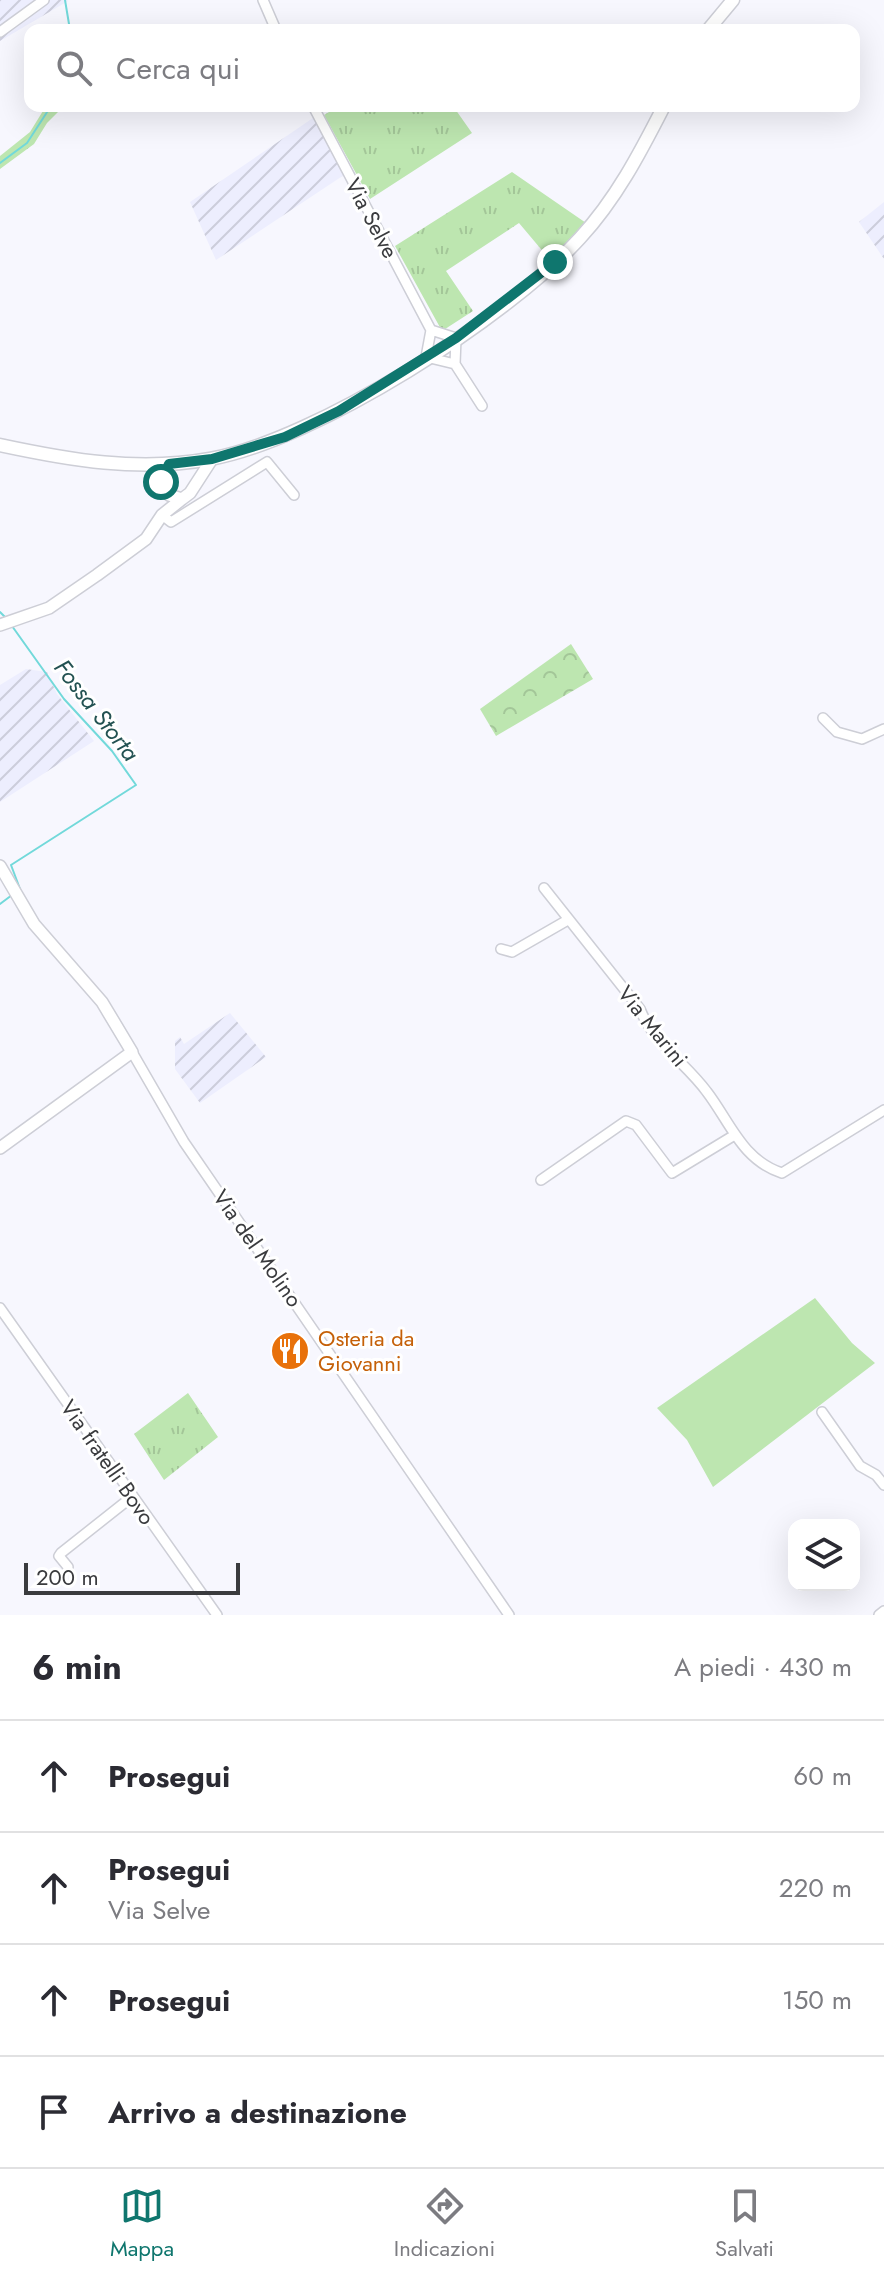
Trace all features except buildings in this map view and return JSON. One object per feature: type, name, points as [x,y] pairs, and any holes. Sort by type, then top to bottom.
[{"type":"main road","points":[[713,24],[733,0]]},
{"type":"main road","points":[[0,445],[113,466],[176,463],[212,459],[285,437],[339,411],[456,338],[538,279],[578,240],[629,172],[661,112]]},
{"type":"street","points":[[0,32],[44,0]]},
{"type":"street","points":[[263,0],[273,24]]},
{"type":"street","name":"Via Selve","points":[[316,112],[431,330]]},
{"type":"street","points":[[455,364],[426,357],[431,330],[456,338],[455,364],[482,406]]},
{"type":"street","points":[[0,625],[49,608],[146,539],[162,515],[190,493],[212,459]]},
{"type":"street","points":[[162,515],[171,522],[267,462],[294,495]]},
{"type":"street","points":[[162,515],[163,487],[176,463],[196,480]]},
{"type":"street","points":[[145,465],[163,487],[182,499]]},
{"type":"street","points":[[823,718],[837,732],[862,739],[884,729]]},
{"type":"street","points":[[0,866],[41,935],[102,1002],[132,1052],[0,1148]]},
{"type":"street","name":"Via Marini","points":[[544,888],[566,921],[640,1009],[646,1026],[708,1092],[733,1136],[767,1168],[782,1173],[884,1110]]},
{"type":"street","points":[[501,949],[512,952],[566,921]]},
{"type":"street","name":"Via del Molino","points":[[132,1052],[184,1142],[509,1615]]},
{"type":"street","points":[[541,1180],[626,1121],[634,1123],[672,1173],[733,1136]]},
{"type":"street","name":"Via fratelli Bovo","points":[[0,1308],[217,1615]]},
{"type":"street","points":[[822,1412],[860,1466],[876,1475],[884,1485]]},
{"type":"street","points":[[68,1567],[59,1556],[61,1553],[133,1496]]},
{"type":"street","points":[[879,1615],[884,1611]]},
{"type":"shaded area","points":[[0,0],[68,1],[24,24],[0,41]]},
{"type":"shaded area","points":[[313,118],[344,175],[216,260],[190,202]]},
{"type":"shaded area","points":[[884,202],[884,259],[859,222]]},
{"type":"shaded area","points":[[26,669],[47,672],[57,694],[94,741],[0,802],[0,685]]},
{"type":"shaded area","points":[[230,1013],[266,1057],[200,1103],[175,1069],[175,1041],[180,1037],[184,1044]]},
{"type":"green space","points":[[42,112],[58,112],[34,144],[0,169],[0,156],[30,132]]},
{"type":"green space","points":[[329,112],[457,112],[472,133],[370,199],[324,115]]},
{"type":"green space","points":[[512,172],[589,225],[551,261],[519,223],[446,271],[473,311],[442,331],[395,246]]},
{"type":"green space","points":[[571,644],[593,679],[496,736],[480,709]]},
{"type":"green space","points":[[815,1298],[852,1343],[875,1363],[713,1487],[687,1440],[657,1408]]},
{"type":"green space","points":[[188,1393],[218,1437],[164,1480],[134,1434]]},
{"type":"waterway","name":"Fossa Storta","points":[[65,0],[69,24]]},
{"type":"waterway","name":"Fossa Storta","points":[[0,163],[27,143],[47,112]]},
{"type":"waterway","name":"Fossa Storta","points":[[0,612],[6,618]]},
{"type":"waterway","name":"Fossa Storta","points":[[12,626],[64,699],[112,751],[136,785],[11,865],[20,889]]},
{"type":"waterway","name":"Fossa Storta","points":[[0,904],[12,895]]},
{"type":"place","name":"Osteria da Giovanni","points":[[290,1351]]},
{"type":"route","points":[[161,482],[169,464],[212,459],[285,437],[339,411],[456,338],[538,279],[555,262]]}]
